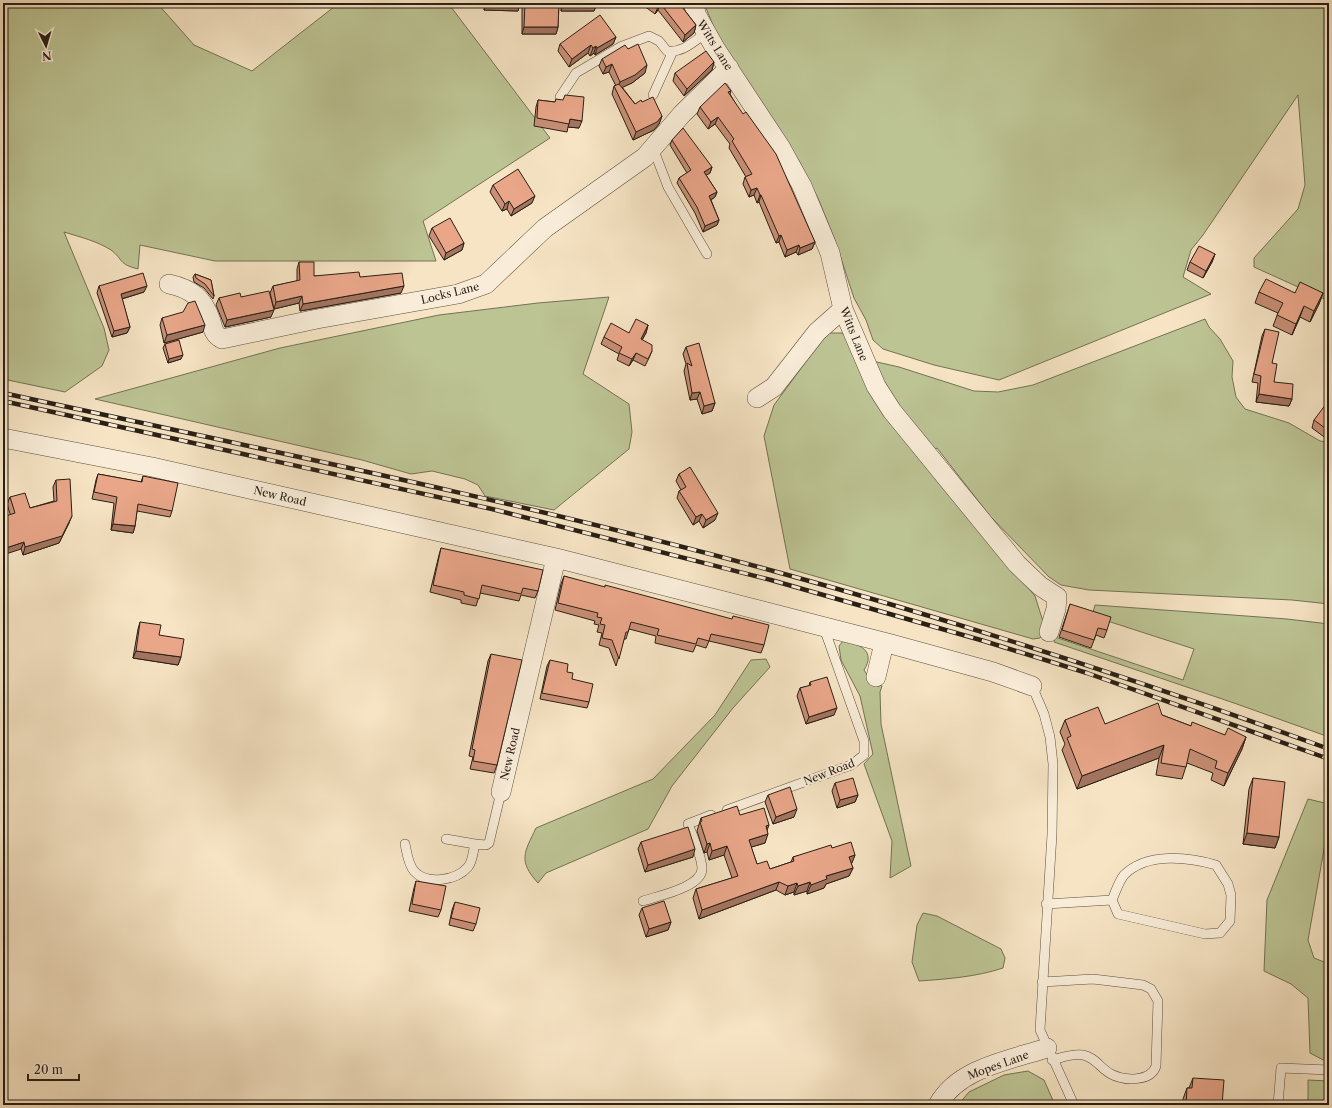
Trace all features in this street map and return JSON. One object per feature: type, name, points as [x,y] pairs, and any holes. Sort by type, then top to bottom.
[{"type":"street","name":"Witts Lane","points":[[693,3],[697,16],[706,33],[781,148],[802,186],[830,254],[843,309],[876,386],[892,411],[1017,564],[1040,586],[1057,597],[1056,609],[1049,632]]},
{"type":"street","name":"Locks Lane","points":[[169,284],[185,288],[196,296],[205,306],[215,334],[222,339],[317,319],[458,294],[481,286],[495,277],[524,246],[545,228],[638,163],[682,114],[729,68]]},
{"type":"street","points":[[757,398],[774,387],[817,332],[843,309]]},
{"type":"street","name":"New Road","points":[[3,438],[152,467],[556,558],[824,628],[884,642],[993,672],[1032,686]]},
{"type":"street","name":"New Road","points":[[501,792],[556,558]]},
{"type":"street","points":[[876,676],[884,642]]},
{"type":"street","name":"Mopes Lane","points":[[938,1105],[948,1091],[963,1078],[996,1064],[1049,1054]]},
{"type":"lane","points":[[560,98],[576,73],[620,47],[645,36],[652,38],[667,51],[673,52],[683,49],[706,33]]},
{"type":"lane","points":[[653,95],[673,52]]},
{"type":"lane","points":[[653,148],[668,187],[707,254]]},
{"type":"lane","name":"New Road","points":[[643,901],[691,884],[701,875],[701,862],[688,824],[851,765],[864,755],[864,741],[824,628]]},
{"type":"lane","points":[[1032,686],[1044,714],[1050,737],[1053,764],[1052,834],[1046,904],[1040,1030],[1049,1054],[1074,1105]]},
{"type":"lane","name":"New Road","points":[[475,844],[486,845],[489,843],[501,792]]},
{"type":"lane","points":[[405,844],[410,864],[415,873],[425,878],[436,880],[452,877],[467,868],[470,864],[475,844],[446,839]]},
{"type":"lane","points":[[1158,859],[1198,860],[1216,865],[1228,884],[1231,895],[1230,921],[1220,933],[1205,934],[1118,914],[1112,900],[1124,875],[1140,865],[1158,859]]},
{"type":"lane","points":[[1046,904],[1112,900]]},
{"type":"lane","points":[[1042,982],[1093,979],[1144,985],[1151,989],[1158,1001],[1156,1066],[1154,1072],[1149,1076],[1135,1079],[1118,1077],[1083,1055],[1049,1054]]},
{"type":"lane","points":[[1278,1105],[1282,1068],[1329,1070]]},
{"type":"green space","points":[[3,3],[157,3],[194,45],[252,71],[339,3],[448,3],[550,138],[423,221],[436,261],[215,261],[140,245],[138,269],[127,265],[115,253],[100,244],[64,232],[104,328],[109,350],[102,366],[65,392],[3,379]]},
{"type":"green space","points":[[704,3],[1329,3],[1329,301],[1254,267],[1254,258],[1298,209],[1305,185],[1298,95],[1203,235],[1191,250],[1183,277],[1211,294],[999,380],[934,365],[883,349],[873,340],[866,320],[854,298],[835,240],[818,198],[799,161],[717,35]]},
{"type":"green space","points":[[609,297],[583,374],[629,404],[632,432],[629,449],[554,510],[485,496],[478,485],[465,479],[432,471],[411,474],[362,460],[95,399],[280,348],[439,315],[538,303]]},
{"type":"green space","points":[[1205,319],[1209,327],[1220,339],[1233,361],[1232,377],[1236,397],[1245,409],[1289,423],[1320,441],[1329,442],[1329,604],[1292,600],[1089,590],[1061,585],[1049,577],[990,516],[937,448],[924,455],[931,472],[1035,596],[1046,631],[1040,638],[1033,639],[790,569],[764,436],[774,405],[827,333],[842,333],[849,340],[861,362],[877,362],[899,367],[974,391],[998,392],[1033,385]]},
{"type":"green space","points":[[1095,605],[1287,619],[1329,624],[1329,737],[1054,642],[1055,637],[1183,680],[1194,649],[1092,616]]},
{"type":"green space","points":[[843,641],[860,646],[867,653],[868,658],[864,670],[872,682],[882,686],[880,692],[881,724],[911,866],[890,878],[892,841],[864,764],[873,754],[860,696],[841,660],[839,646]]},
{"type":"green space","points":[[766,659],[770,667],[733,708],[672,786],[648,829],[546,873],[538,883],[525,863],[528,844],[536,828],[653,779],[715,715],[751,660]]},
{"type":"green space","points":[[1308,799],[1329,804],[1329,821],[1308,940],[1314,958],[1329,964],[1329,1063],[1310,1053],[1308,998],[1291,984],[1264,971],[1267,900]]},
{"type":"green space","points":[[923,913],[937,916],[1001,949],[1005,958],[1003,968],[972,976],[919,981],[912,962],[917,925]]},
{"type":"green space","points":[[1028,1071],[1044,1080],[1055,1105],[958,1105],[969,1092],[1004,1075]]},
{"type":"green space","points":[[1308,1080],[1329,1081],[1329,1105],[1308,1105]]},
{"type":"building","points":[[525,3],[559,3],[558,27],[524,27]]},
{"type":"building","points":[[597,3],[597,4],[563,4]]},
{"type":"building","points":[[652,3],[660,3],[658,7]]},
{"type":"building","points":[[660,3],[679,3],[696,25],[685,35]]},
{"type":"building","points":[[600,15],[616,37],[597,48],[596,46],[593,48],[591,45],[572,59],[560,44]]},
{"type":"building","points":[[638,44],[647,65],[635,75],[620,82],[612,64],[606,67],[602,59],[625,45],[628,49]]},
{"type":"building","points":[[706,51],[714,62],[687,89],[675,73]]},
{"type":"building","points":[[725,83],[731,91],[728,92],[743,114],[746,112],[776,154],[815,242],[800,248],[799,245],[787,250],[757,188],[751,190],[745,177],[752,174],[732,141],[734,139],[718,117],[711,122],[700,107]]},
{"type":"building","points":[[619,84],[635,104],[641,100],[642,102],[653,97],[662,116],[657,122],[636,132],[614,86]]},
{"type":"building","points":[[565,95],[584,97],[582,121],[570,119],[569,124],[537,118],[538,100],[555,102],[556,99],[563,100]]},
{"type":"building","points":[[683,128],[712,167],[704,172],[717,192],[709,196],[719,220],[705,226],[697,207],[679,178],[691,170],[672,140]]},
{"type":"building","points":[[518,169],[535,196],[514,209],[509,201],[505,204],[493,185]]},
{"type":"building","points":[[450,218],[464,243],[446,253],[432,228]]},
{"type":"building","points":[[1199,246],[1215,254],[1206,271],[1190,262]]},
{"type":"building","points":[[299,262],[314,262],[314,276],[359,272],[360,277],[402,273],[404,286],[303,304],[302,296],[276,302],[273,286],[300,280]]},
{"type":"building","points":[[143,273],[147,286],[121,294],[130,327],[114,331],[99,286]]},
{"type":"building","points":[[195,274],[211,280],[214,296],[205,284],[196,278]]},
{"type":"building","points":[[1266,279],[1295,293],[1300,282],[1323,293],[1314,311],[1304,306],[1296,324],[1277,315],[1283,303],[1259,292]]},
{"type":"building","points":[[269,291],[274,310],[227,320],[219,298],[240,293],[241,297]]},
{"type":"building","points":[[195,301],[205,325],[167,335],[162,318],[183,312],[188,303]]},
{"type":"building","points":[[636,319],[648,325],[641,339],[652,345],[652,351],[648,359],[636,353],[632,359],[619,353],[622,347],[604,337],[611,323],[629,333]]},
{"type":"building","points":[[1265,329],[1279,332],[1272,363],[1277,364],[1274,382],[1293,384],[1292,399],[1259,394],[1261,376],[1254,374]]},
{"type":"building","points":[[179,340],[183,355],[169,359],[165,344]]},
{"type":"building","points":[[699,343],[715,403],[704,406],[700,392],[692,393],[687,363],[692,366],[686,347]]},
{"type":"building","points":[[1326,404],[1329,407],[1329,431],[1314,420]]},
{"type":"building","points":[[690,467],[718,513],[706,520],[702,514],[696,517],[679,491],[686,487],[679,474]]},
{"type":"building","points":[[98,474],[142,482],[143,476],[178,483],[172,511],[138,504],[135,526],[113,524],[117,497],[94,492]]},
{"type":"building","points":[[70,479],[72,516],[62,536],[25,547],[24,542],[3,549],[3,517],[15,513],[10,497],[25,493],[30,508],[57,501],[56,480]]},
{"type":"building","points":[[441,548],[543,570],[538,591],[523,588],[521,594],[482,585],[479,599],[464,595],[464,592],[433,585]]},
{"type":"building","points":[[564,576],[605,587],[605,585],[732,619],[733,616],[769,625],[764,645],[711,634],[709,641],[698,638],[696,644],[657,635],[659,629],[631,622],[628,632],[626,632],[619,659],[612,640],[602,638],[605,625],[600,624],[602,618],[597,617],[598,613],[558,603]]},
{"type":"building","points":[[1070,604],[1111,617],[1107,630],[1098,628],[1094,640],[1062,630]]},
{"type":"building","points":[[140,622],[161,625],[159,635],[184,639],[181,657],[136,651]]},
{"type":"building","points":[[491,654],[522,660],[497,765],[473,761],[475,750],[472,749]]},
{"type":"building","points":[[550,660],[568,664],[567,672],[573,673],[572,679],[593,684],[589,702],[542,693]]},
{"type":"building","points":[[827,677],[837,708],[809,717],[800,688],[811,685],[810,682]]},
{"type":"building","points":[[1158,703],[1162,715],[1191,726],[1192,722],[1225,735],[1228,728],[1246,737],[1228,773],[1215,768],[1217,761],[1190,749],[1186,767],[1161,763],[1164,745],[1082,776],[1067,738],[1071,736],[1065,720],[1098,707],[1105,724]]},
{"type":"building","points":[[853,778],[858,795],[840,800],[835,783]]},
{"type":"building","points":[[1253,778],[1285,782],[1279,837],[1247,833]]},
{"type":"building","points":[[790,787],[797,809],[776,817],[768,795]]},
{"type":"building","points":[[737,806],[740,815],[764,808],[769,825],[766,826],[768,834],[749,840],[757,864],[767,861],[770,869],[794,861],[793,857],[831,845],[832,848],[851,842],[855,855],[849,857],[853,868],[826,876],[827,879],[811,885],[810,882],[798,886],[797,883],[788,886],[779,882],[702,910],[696,889],[738,876],[727,846],[712,851],[710,843],[707,844],[700,822],[702,821],[701,818]]},
{"type":"building","points":[[688,827],[695,849],[648,865],[641,842]]},
{"type":"building","points":[[416,881],[446,886],[441,910],[412,904]]},
{"type":"building","points":[[664,901],[671,922],[649,929],[642,908]]},
{"type":"building","points":[[455,902],[480,908],[476,924],[451,918]]},
{"type":"building","points":[[1193,1078],[1224,1080],[1222,1105],[1186,1105],[1187,1088],[1192,1088]]},
{"type":"railway","points":[[3,393],[488,499],[585,522],[777,572],[916,612],[1123,677],[1329,749]]},
{"type":"railway","points":[[3,401],[492,509],[771,580],[984,641],[1087,673],[1329,759]]}]
